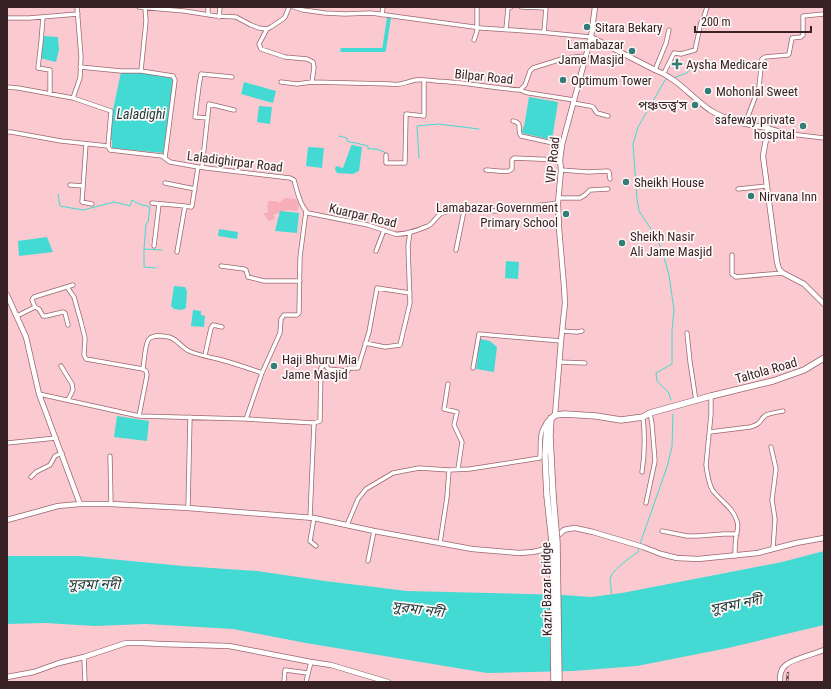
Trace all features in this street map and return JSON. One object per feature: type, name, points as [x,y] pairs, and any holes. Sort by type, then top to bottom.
[{"type":"main road","name":"Taltola Road","points":[[643,417],[650,413],[711,396],[773,381],[804,370],[824,358]]},
{"type":"main road","points":[[550,496],[545,456],[547,422],[553,416],[565,414],[596,416],[621,420],[643,417]]},
{"type":"main road","points":[[553,416],[550,436],[550,496],[554,682]]},
{"type":"main road","name":"Kazir Bazar Bridge","points":[[550,496],[557,542],[559,682]]},
{"type":"street","points":[[73,98],[80,78],[80,46],[77,7]]},
{"type":"street","points":[[139,7],[171,9],[208,15],[236,17],[251,25],[267,29]]},
{"type":"street","points":[[208,7],[208,15]]},
{"type":"street","points":[[219,16],[220,7]]},
{"type":"street","points":[[290,7],[283,19],[267,29],[260,43],[260,49],[285,58],[307,59],[313,62],[314,67],[312,82]]},
{"type":"street","points":[[294,7],[303,10],[325,13],[371,13],[477,27],[591,37],[655,70],[664,73],[710,110],[725,117],[745,124],[790,134],[824,138]]},
{"type":"street","points":[[325,13],[326,7]]},
{"type":"street","points":[[382,7],[382,14]]},
{"type":"street","points":[[474,40],[477,27],[477,7]]},
{"type":"street","points":[[506,29],[508,8],[510,7]]},
{"type":"street","points":[[521,7],[546,8],[544,32]]},
{"type":"street","name":"VIP Road","points":[[553,416],[560,362],[565,294],[559,239],[558,200],[561,170],[560,160],[562,145],[573,101],[591,37],[595,7]]},
{"type":"street","points":[[664,73],[674,53],[681,54],[695,50],[701,22],[707,7]]},
{"type":"street","points":[[141,72],[146,21],[145,8]]},
{"type":"street","points":[[7,18],[78,14]]},
{"type":"street","points":[[745,124],[759,87],[762,59],[765,57],[788,55],[792,38],[803,35],[803,16],[824,14]]},
{"type":"street","points":[[43,17],[38,68],[50,70],[50,94]]},
{"type":"street","points":[[655,70],[669,30]]},
{"type":"street","name":"Bilpar Road","points":[[281,82],[297,84],[312,82],[395,85],[424,80],[520,90],[525,85],[530,71],[533,68],[565,58],[586,56]]},
{"type":"street","points":[[80,67],[173,76],[175,80],[165,158]]},
{"type":"street","points":[[208,118],[195,117],[201,74],[232,77]]},
{"type":"street","points":[[386,155],[386,163],[405,163],[406,114],[424,116],[424,80]]},
{"type":"street","points":[[7,87],[73,98],[111,111],[108,146],[61,141],[7,132]]},
{"type":"street","points":[[520,90],[590,106],[593,107],[597,113],[608,116]]},
{"type":"street","points":[[152,204],[192,206],[200,167],[209,104],[234,110]]},
{"type":"street","points":[[513,121],[518,123],[519,133],[521,136],[562,145]]},
{"type":"street","points":[[768,128],[763,156],[779,269],[783,273],[804,284],[824,304]]},
{"type":"street","points":[[86,144],[82,202],[92,204]]},
{"type":"street","name":"Laladighirpar Road","points":[[108,146],[110,150],[162,156],[170,162],[243,173],[290,178],[294,180],[300,202],[306,211]]},
{"type":"street","points":[[486,170],[495,170],[497,172],[510,171],[512,169],[513,159],[560,160]]},
{"type":"street","points":[[561,170],[588,172],[608,171],[610,179]]},
{"type":"street","points":[[165,183],[195,188]]},
{"type":"street","points":[[70,185],[83,186]]},
{"type":"street","points":[[738,189],[767,186]]},
{"type":"street","name":"Kuarpar Road","points":[[306,211],[368,225],[399,234],[410,232],[431,224],[437,216],[444,212],[458,209],[464,211],[501,211],[558,200],[580,198],[590,190],[608,188]]},
{"type":"street","points":[[154,246],[159,204]]},
{"type":"street","points":[[177,252],[185,206]]},
{"type":"street","points":[[246,419],[262,373],[280,333],[282,316],[297,315],[299,313],[300,257],[306,211]]},
{"type":"street","points":[[456,250],[464,211]]},
{"type":"street","points":[[376,251],[384,230]]},
{"type":"street","points":[[365,343],[385,347],[400,345],[410,303],[408,246],[410,232]]},
{"type":"street","points":[[732,255],[732,274],[736,277],[783,273]]},
{"type":"street","points":[[221,266],[244,269],[246,270],[248,277],[264,281],[300,282]]},
{"type":"street","points":[[68,325],[65,313],[63,312],[44,316],[39,309],[35,307],[32,300],[34,296],[72,285]]},
{"type":"street","points":[[67,287],[74,297],[86,338],[84,355],[86,359],[143,369],[146,372],[147,375],[139,416]]},
{"type":"street","points":[[39,394],[139,416],[167,418],[190,417],[246,419],[314,423],[320,421],[321,368],[324,364],[328,369],[348,371],[348,368],[358,368],[369,332],[377,288],[410,293]]},
{"type":"street","points":[[7,295],[26,337],[39,394],[80,504]]},
{"type":"street","points":[[16,316],[35,307]]},
{"type":"street","points":[[205,355],[211,328],[213,325],[222,327]]},
{"type":"street","points":[[562,331],[582,331]]},
{"type":"street","points":[[687,333],[696,401]]},
{"type":"street","points":[[473,368],[479,334],[561,341]]},
{"type":"street","points":[[143,369],[147,343],[149,339],[156,336],[170,337],[175,339],[189,351],[262,373]]},
{"type":"street","points":[[560,362],[584,363]]},
{"type":"street","points":[[61,366],[72,384],[73,390],[68,400]]},
{"type":"street","points":[[448,384],[444,409],[457,412],[454,425],[462,442],[458,469]]},
{"type":"street","points":[[711,396],[710,432],[706,465],[707,473],[713,491],[728,506],[735,516],[738,528],[735,556]]},
{"type":"street","points":[[710,432],[755,426],[759,424],[767,415],[783,411]]},
{"type":"street","points":[[646,503],[654,461],[650,413]]},
{"type":"street","points":[[188,508],[190,417]]},
{"type":"street","points":[[642,472],[645,439],[643,417]]},
{"type":"street","points":[[347,525],[358,499],[366,489],[393,473],[419,468],[449,470],[470,469],[540,458],[541,434],[543,426],[547,422]]},
{"type":"street","points":[[314,423],[312,518],[310,541],[316,546]]},
{"type":"street","points":[[7,443],[56,438]]},
{"type":"street","points":[[771,447],[776,469],[772,500],[775,519],[774,549]]},
{"type":"street","points":[[31,477],[36,472],[50,465],[55,456],[62,453]]},
{"type":"street","points":[[110,456],[111,504]]},
{"type":"street","points":[[440,543],[447,497],[449,470]]},
{"type":"street","points":[[7,520],[58,506],[80,504],[188,508],[312,518],[480,550],[520,553],[542,550],[564,530],[575,528],[643,547],[661,554],[677,558],[698,559],[735,556],[824,538]]},
{"type":"street","points":[[368,561],[374,531]]},
{"type":"street","points":[[662,531],[687,536],[737,534]]},
{"type":"street","points":[[7,676],[34,672],[126,643],[143,643],[229,646],[331,665],[386,682]]},
{"type":"street","points":[[780,682],[780,673],[788,663],[824,650]]},
{"type":"street","points":[[84,657],[85,682]]},
{"type":"street","points":[[306,682],[311,662]]},
{"type":"street","points":[[284,682],[285,670],[308,673]]},
{"type":"shaded area","points":[[285,198],[296,199],[300,204],[297,211],[288,210],[273,215],[275,218],[269,221],[263,213],[268,212],[267,205],[269,201],[276,201],[279,203]]},
{"type":"water","points":[[44,36],[58,37],[59,50],[56,62],[40,58]]},
{"type":"water","name":"Laladighi","points":[[121,72],[172,77],[174,81],[163,153],[112,148],[112,140],[110,140],[113,110]]},
{"type":"water","points":[[244,82],[276,91],[273,103],[241,94]]},
{"type":"water","points":[[529,97],[558,102],[552,140],[522,133]]},
{"type":"water","points":[[259,106],[272,107],[270,124],[257,122]]},
{"type":"water","points":[[352,145],[362,147],[359,171],[353,174],[337,173],[335,169],[336,166],[343,168]]},
{"type":"water","points":[[308,147],[324,148],[322,168],[306,166]]},
{"type":"water","points":[[280,211],[299,213],[297,233],[275,231]]},
{"type":"water","points":[[219,229],[238,232],[237,239],[218,236]]},
{"type":"water","points":[[47,237],[53,252],[19,256],[18,241]]},
{"type":"water","points":[[506,261],[519,262],[518,279],[505,278]]},
{"type":"water","points":[[174,286],[185,287],[187,291],[186,308],[182,310],[174,309],[171,306]]},
{"type":"water","points":[[193,310],[201,311],[201,315],[205,316],[204,327],[191,326]]},
{"type":"water","points":[[480,339],[490,341],[497,347],[494,372],[476,369]]},
{"type":"water","points":[[117,416],[149,421],[147,441],[114,437]]},
{"type":"water","name":"সুরমা নদী","points":[[824,551],[824,625],[728,648],[637,666],[573,671],[487,673],[306,643],[233,629],[146,624],[95,626],[45,623],[7,624],[7,556],[79,556],[183,566],[257,571],[407,591],[591,597],[622,593],[782,562]]},
{"type":"waterway","points":[[342,50],[384,50],[389,18]]},
{"type":"waterway","points":[[673,78],[687,73],[692,66]]},
{"type":"waterway","points":[[668,79],[665,80],[638,127],[633,144],[639,211],[657,238],[669,275],[674,310],[672,330],[672,364],[656,373],[657,381],[669,393],[671,400]]},
{"type":"waterway","points":[[419,158],[417,126],[438,124],[479,129]]},
{"type":"waterway","points":[[339,136],[347,138],[347,141],[368,146],[368,149],[383,151],[387,154]]},
{"type":"waterway","points":[[58,194],[60,206],[83,210],[114,202],[130,206],[132,200],[150,207],[148,222],[146,224],[144,249]]},
{"type":"waterway","points":[[156,268],[144,267],[144,249],[162,250]]},
{"type":"waterway","points":[[640,544],[667,467],[672,447],[673,414]]},
{"type":"waterway","points":[[613,595],[611,593],[611,576],[621,564],[638,552],[639,547]]},
{"type":"railway","points":[[787,682],[788,673]]},
{"type":"place","name":"Sitara Bekary","points":[[587,27]]},
{"type":"place","name":"Lamabazar Jame Masjid","points":[[632,51]]},
{"type":"place","name":"Aysha Medicare","points":[[677,64]]},
{"type":"place","name":"Optimum Tower","points":[[563,80]]},
{"type":"place","name":"Mohonlal Sweet","points":[[708,91]]},
{"type":"place","name":"পঞ্চতত্ত্ব'স","points":[[695,105]]},
{"type":"place","name":"safeway private hospital","points":[[803,126]]},
{"type":"place","name":"Sheikh House","points":[[626,182]]},
{"type":"place","name":"Nirvana Inn","points":[[751,196]]},
{"type":"place","name":"Lamabazar Government Primary School","points":[[566,214]]},
{"type":"place","name":"Sheikh Nasir Ali Jame Masjid","points":[[622,243]]},
{"type":"place","name":"Haji Bhuru Mia Jame Masjid","points":[[274,366]]}]
